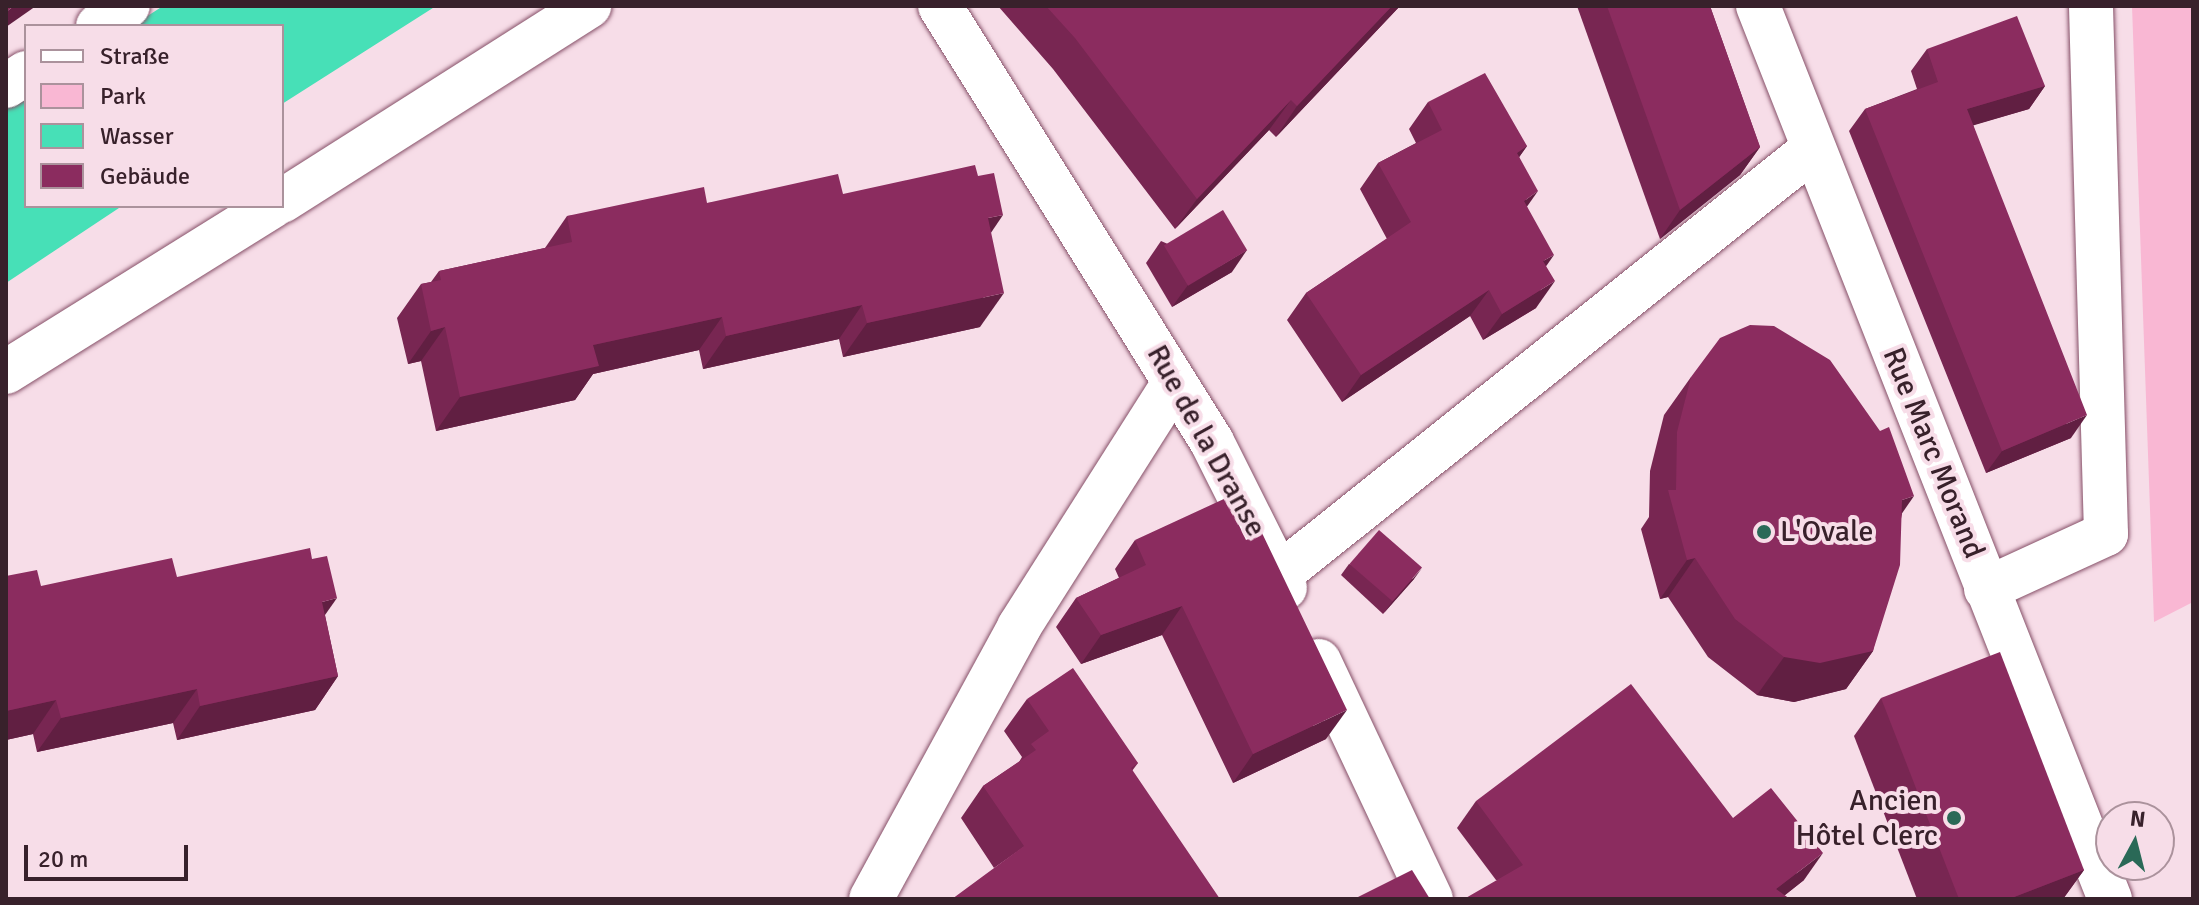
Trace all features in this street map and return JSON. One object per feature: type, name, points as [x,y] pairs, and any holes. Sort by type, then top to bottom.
[{"type":"street","points":[[101,24],[128,6]]},
{"type":"street","points":[[284,200],[589,6]]},
{"type":"street","name":"Rue de la Dranse","points":[[940,6],[1212,442],[1279,575],[1431,899]]},
{"type":"street","name":"Rue Marc Morand","points":[[1758,6],[2110,899]]},
{"type":"street","points":[[1986,589],[2106,534],[2091,8]]},
{"type":"street","points":[[6,86],[24,74]]},
{"type":"street","points":[[1279,575],[1813,149]]},
{"type":"street","points":[[6,372],[270,208]]},
{"type":"street","points":[[871,899],[915,810],[1019,627],[1174,383]]},
{"type":"green space","points":[[2132,6],[2193,6],[2193,602],[2154,622]]},
{"type":"water","points":[[163,6],[436,6],[284,103],[284,24],[135,24]]},
{"type":"water","points":[[24,95],[24,208],[119,208],[6,283],[6,107]]},
{"type":"building","points":[[1046,6],[1392,6],[1297,106],[1291,100],[1197,199],[1075,38]]},
{"type":"building","points":[[1607,6],[1710,6],[1760,147],[1680,210]]},
{"type":"building","points":[[2017,16],[2045,86],[1967,109],[2087,415],[2002,451],[1865,109],[1938,82],[1927,49]]},
{"type":"building","points":[[1485,73],[1527,146],[1517,153],[1538,191],[1524,201],[1554,255],[1543,261],[1555,281],[1502,314],[1489,290],[1361,375],[1306,293],[1411,222],[1378,163],[1442,130],[1428,102]]},
{"type":"building","points":[[975,165],[978,176],[994,173],[1003,215],[988,218],[1004,293],[867,323],[862,305],[726,336],[722,317],[593,345],[599,366],[460,397],[445,327],[431,331],[421,284],[441,280],[439,271],[572,242],[567,216],[704,187],[707,203],[838,174],[843,194]]},
{"type":"building","points":[[1223,210],[1247,250],[1188,286],[1164,246]]},
{"type":"building","name":"L'Ovale","points":[[1750,325],[1774,326],[1830,360],[1880,431],[1889,427],[1914,496],[1902,500],[1900,565],[1873,651],[1820,663],[1784,657],[1735,619],[1695,558],[1687,560],[1668,490],[1676,490],[1677,432],[1691,377],[1720,338]]},
{"type":"building","points":[[1226,498],[1246,540],[1262,533],[1347,710],[1253,754],[1182,606],[1101,635],[1076,598],[1146,565],[1135,540]]},
{"type":"building","points":[[1379,530],[1422,567],[1392,601],[1349,564]]},
{"type":"building","points":[[310,548],[312,559],[327,556],[337,598],[322,602],[338,676],[200,706],[197,689],[61,718],[56,700],[6,711],[6,576],[37,570],[41,586],[172,558],[177,577]]},
{"type":"building","name":"Ancien Hôtel Clerc","points":[[2000,652],[2084,870],[2009,899],[1959,899],[1881,698]]},
{"type":"building","points":[[1073,668],[1138,763],[1131,768],[1220,899],[952,899],[1024,846],[983,786],[1036,750],[1031,744],[1049,731],[1027,699]]},
{"type":"building","points":[[1631,684],[1733,818],[1771,788],[1823,853],[1776,889],[1790,899],[1464,899],[1523,865],[1476,801]]},
{"type":"building","points":[[1412,870],[1430,899],[1354,899]]},
{"type":"place","name":"L'Ovale","points":[[1764,532]]},
{"type":"place","name":"Ancien Hôtel Clerc","points":[[1954,818]]}]
